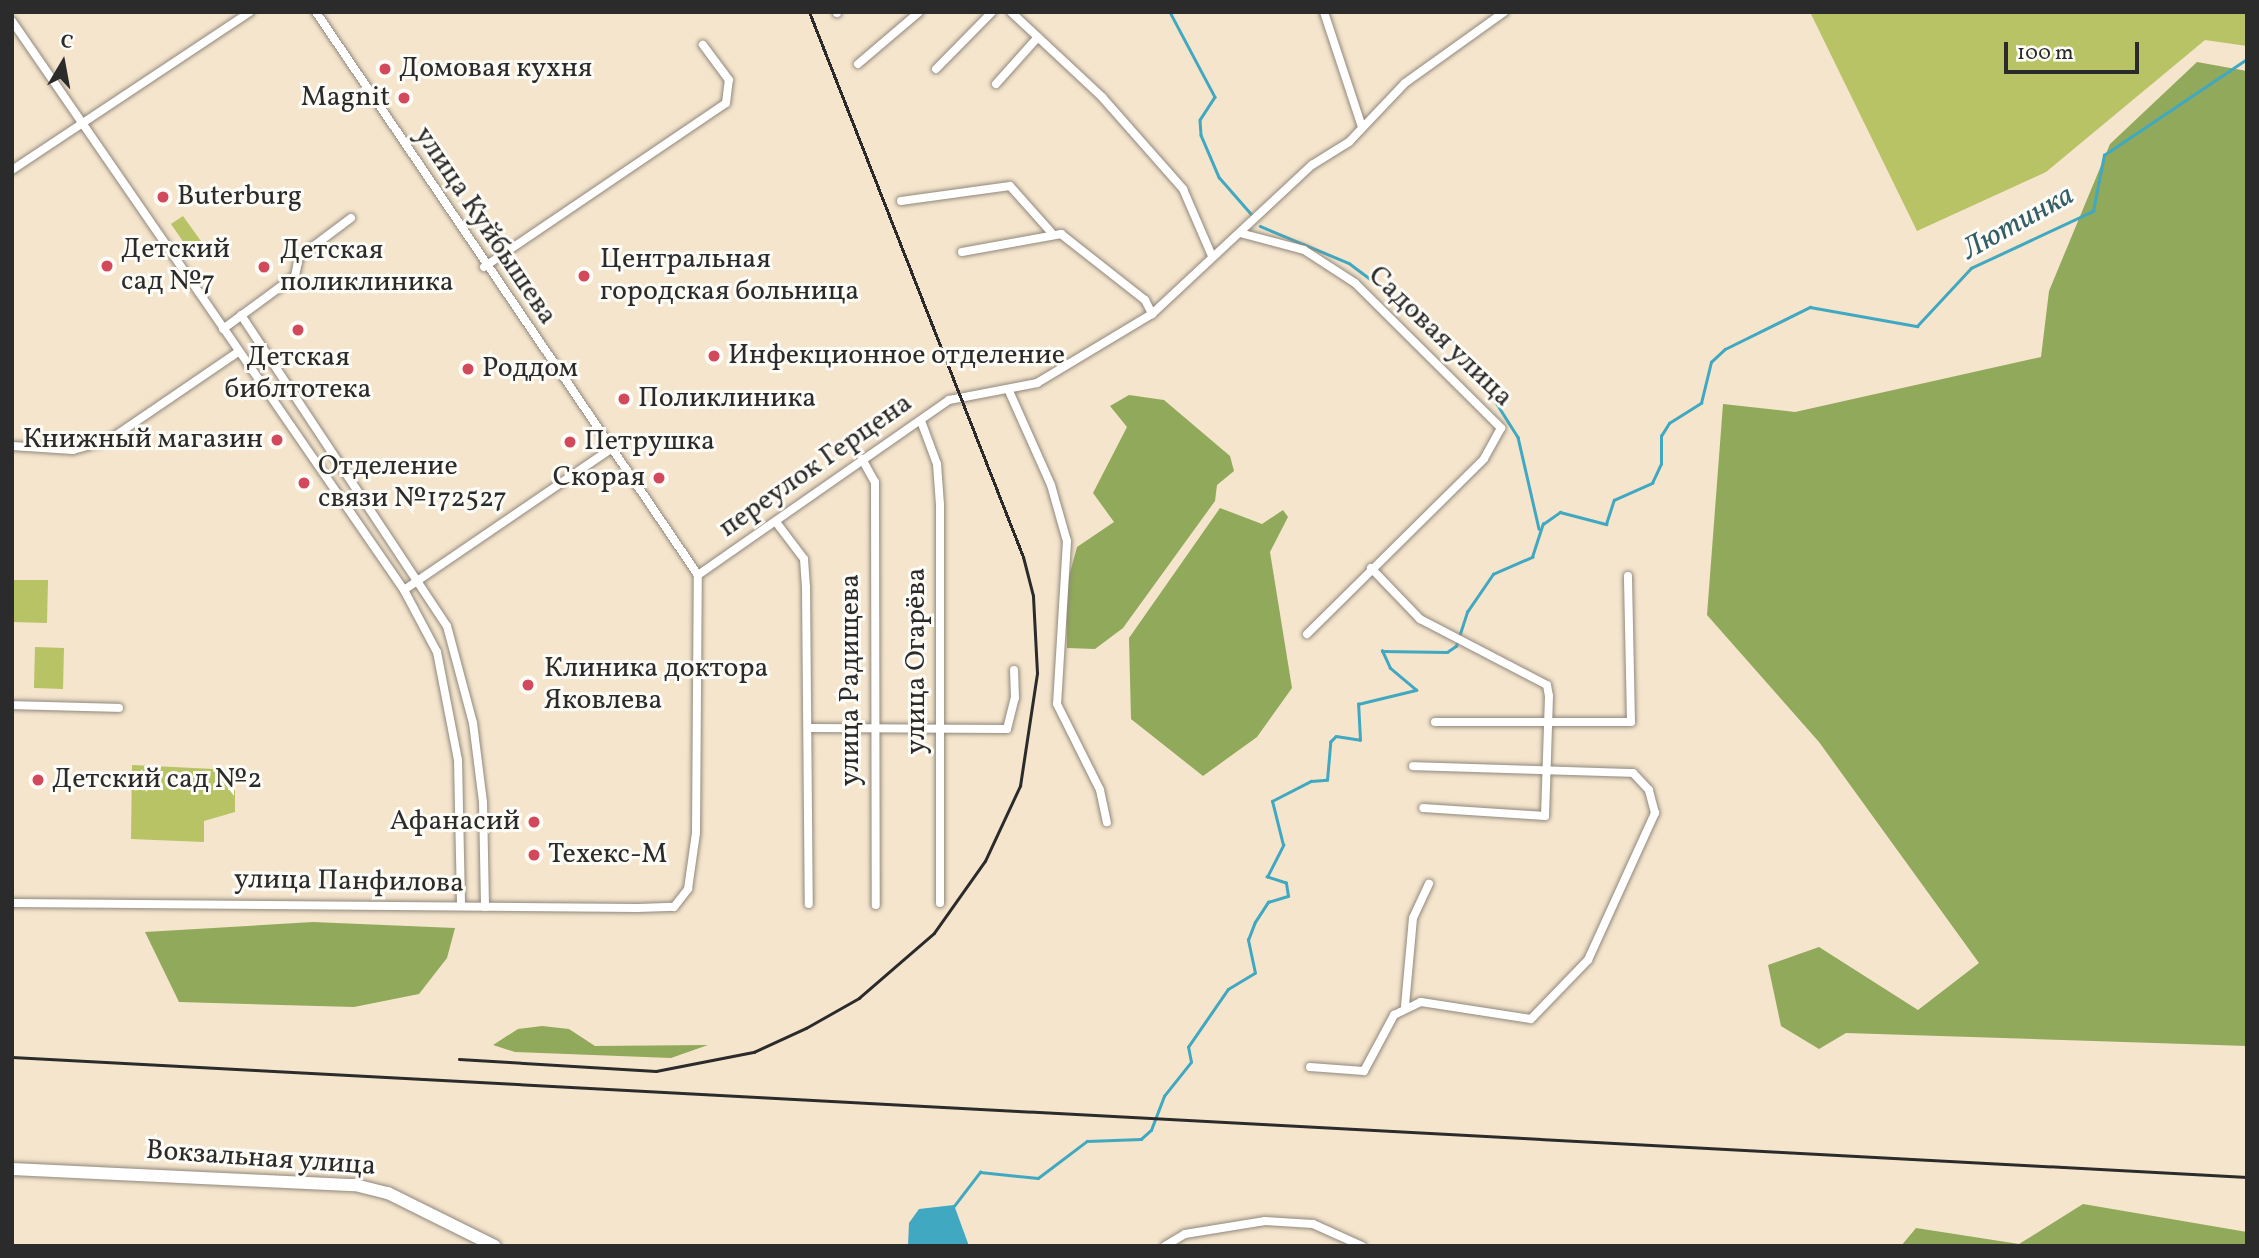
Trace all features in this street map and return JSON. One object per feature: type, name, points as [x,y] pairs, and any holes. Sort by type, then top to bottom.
[{"type":"main road","name":"Вокзальная улица","points":[[12,1170],[355,1185],[388,1193],[495,1246]]},
{"type":"street","points":[[12,170],[250,12]]},
{"type":"street","name":"улица Куйбышева","points":[[316,12],[484,267],[698,575]]},
{"type":"street","points":[[858,64],[919,12]]},
{"type":"street","points":[[936,69],[992,12]]},
{"type":"street","points":[[1011,12],[1102,97],[1183,189],[1212,256]]},
{"type":"street","points":[[1324,12],[1362,127]]},
{"type":"street","points":[[1107,822],[1100,790],[1057,704],[1067,541],[1051,485],[1009,391],[1090,355],[1152,314],[1212,256],[1362,127],[1405,83],[1504,12]]},
{"type":"street","points":[[12,21],[404,590],[446,681],[461,802],[461,906]]},
{"type":"street","points":[[996,84],[1038,37]]},
{"type":"street","points":[[484,267],[701,119],[730,92],[703,45]]},
{"type":"street","points":[[901,201],[1010,186],[1051,232],[1099,263],[1152,314]]},
{"type":"street","points":[[223,329],[295,276],[299,257],[351,218]]},
{"type":"street","points":[[962,252],[1051,232]]},
{"type":"street","name":"Садовая улица","points":[[1240,233],[1304,250],[1355,283],[1501,428],[1496,447],[1307,634]]},
{"type":"street","points":[[242,315],[419,577],[457,654],[473,723],[483,802],[485,906]]},
{"type":"street","points":[[12,446],[72,450],[109,440],[239,352]]},
{"type":"street","name":"переулок Герцена","points":[[698,575],[862,459],[960,395],[1009,391]]},
{"type":"street","name":"улица Огарёва","points":[[921,421],[937,464],[940,505],[940,903]]},
{"type":"street","points":[[404,590],[419,577],[611,449]]},
{"type":"street","name":"улица Радищева","points":[[862,459],[875,482],[873,727],[876,905]]},
{"type":"street","points":[[776,522],[804,559],[810,728],[809,904]]},
{"type":"street","points":[[1371,568],[1420,619],[1465,645],[1547,685],[1549,768],[1545,816],[1423,808]]},
{"type":"street","name":"улица Панфилова","points":[[12,903],[674,907],[683,898],[696,834],[698,575]]},
{"type":"street","points":[[1435,722],[1549,726],[1631,722],[1628,576]]},
{"type":"street","points":[[810,728],[1007,729],[1016,698],[1014,670]]},
{"type":"street","points":[[12,705],[119,708]]},
{"type":"street","points":[[1405,1006],[1480,1006],[1524,1019],[1548,1006],[1588,960],[1651,826],[1654,813],[1641,778],[1549,768],[1413,766]]},
{"type":"street","points":[[1310,1067],[1364,1071],[1405,1006],[1413,918],[1429,884]]},
{"type":"street","points":[[1165,1246],[1185,1234],[1265,1221],[1313,1224],[1362,1246]]},
{"type":"green space","points":[[1810,12],[2247,12],[2247,46],[2205,40],[2046,172],[1917,231]]},
{"type":"green space","points":[[2197,62],[2247,71],[2247,1046],[1846,1033],[1819,1049],[1781,1026],[1768,965],[1819,947],[1918,1010],[1979,963],[1819,742],[1707,615],[1723,404],[1795,412],[2041,357],[2049,291],[2110,144]]},
{"type":"green space","points":[[183,216],[203,244],[191,253],[171,224]]},
{"type":"green space","points":[[1129,395],[1164,400],[1230,456],[1234,471],[1217,485],[1215,501],[1123,628],[1095,649],[1067,648],[1066,587],[1077,547],[1114,522],[1093,493],[1127,427],[1110,406]]},
{"type":"green space","points":[[1220,508],[1262,524],[1283,510],[1288,517],[1270,552],[1292,688],[1257,737],[1203,776],[1131,719],[1129,638]]},
{"type":"green space","points":[[12,580],[48,580],[47,623],[12,622]]},
{"type":"green space","points":[[35,647],[64,648],[63,689],[34,688]]},
{"type":"green space","points":[[132,765],[235,770],[235,812],[204,821],[204,842],[131,839]]},
{"type":"green space","points":[[313,922],[455,928],[447,958],[419,994],[354,1007],[179,1002],[145,932]]},
{"type":"green space","points":[[542,1026],[569,1029],[595,1046],[708,1045],[671,1058],[515,1052],[493,1045],[518,1029]]},
{"type":"green space","points":[[2083,1204],[2247,1232],[2247,1246],[1901,1246],[1916,1228],[2019,1244]]},
{"type":"water","points":[[954,1205],[969,1246],[908,1246],[909,1223],[919,1209]]},
{"type":"waterway","points":[[1170,12],[1215,97],[1200,120],[1201,135],[1219,177],[1253,216]]},
{"type":"waterway","name":"Лютинка","points":[[954,1206],[980,1172],[1038,1178],[1087,1141],[1141,1139],[1151,1130],[1164,1096],[1191,1062],[1188,1047],[1228,989],[1255,973],[1248,940],[1255,922],[1268,902],[1288,896],[1286,883],[1267,877],[1283,845],[1272,801],[1311,781],[1327,780],[1330,742],[1336,736],[1360,740],[1358,704],[1416,690],[1390,668],[1382,651],[1447,652],[1456,646],[1467,612],[1493,574],[1532,557],[1543,524],[1560,512],[1606,524],[1614,500],[1652,483],[1661,464],[1661,436],[1669,423],[1701,403],[1711,362],[1725,349],[1810,307],[1917,326],[1971,268],[2093,211],[2104,155],[2247,59]]},
{"type":"waterway","points":[[1260,226],[1349,263],[1461,347],[1518,437],[1539,529]]},
{"type":"railway","points":[[459,1059],[656,1071],[754,1052],[806,1028],[859,998],[934,933],[985,861],[1020,786],[1037,673],[1033,596],[1023,557],[809,12]]},
{"type":"railway","points":[[12,1057],[2247,1177]]},
{"type":"place","name":"Домовая кухня","points":[[385,69]]},
{"type":"place","name":"Magnit","points":[[404,98]]},
{"type":"place","name":"Buterburg","points":[[163,197]]},
{"type":"place","name":"Детский сад №7","points":[[107,266]]},
{"type":"place","name":"Детская поликлиника","points":[[264,267]]},
{"type":"place","name":"Центральная городская больница","points":[[584,276]]},
{"type":"place","name":"Детская библтотека","points":[[298,330]]},
{"type":"place","name":"Инфекционное отделение","points":[[714,356]]},
{"type":"place","name":"Роддом","points":[[468,369]]},
{"type":"place","name":"Поликлиника","points":[[624,399]]},
{"type":"place","name":"Книжный магазин","points":[[277,440]]},
{"type":"place","name":"Петрушка","points":[[570,442]]},
{"type":"place","name":"Скорая","points":[[659,478]]},
{"type":"place","name":"Отделение связи №172527","points":[[304,483]]},
{"type":"place","name":"Клиника доктора Яковлева","points":[[528,685]]},
{"type":"place","name":"Детский сад №2","points":[[38,780]]},
{"type":"place","name":"Афанасий","points":[[534,822]]},
{"type":"place","name":"Техекс-М","points":[[534,855]]}]
